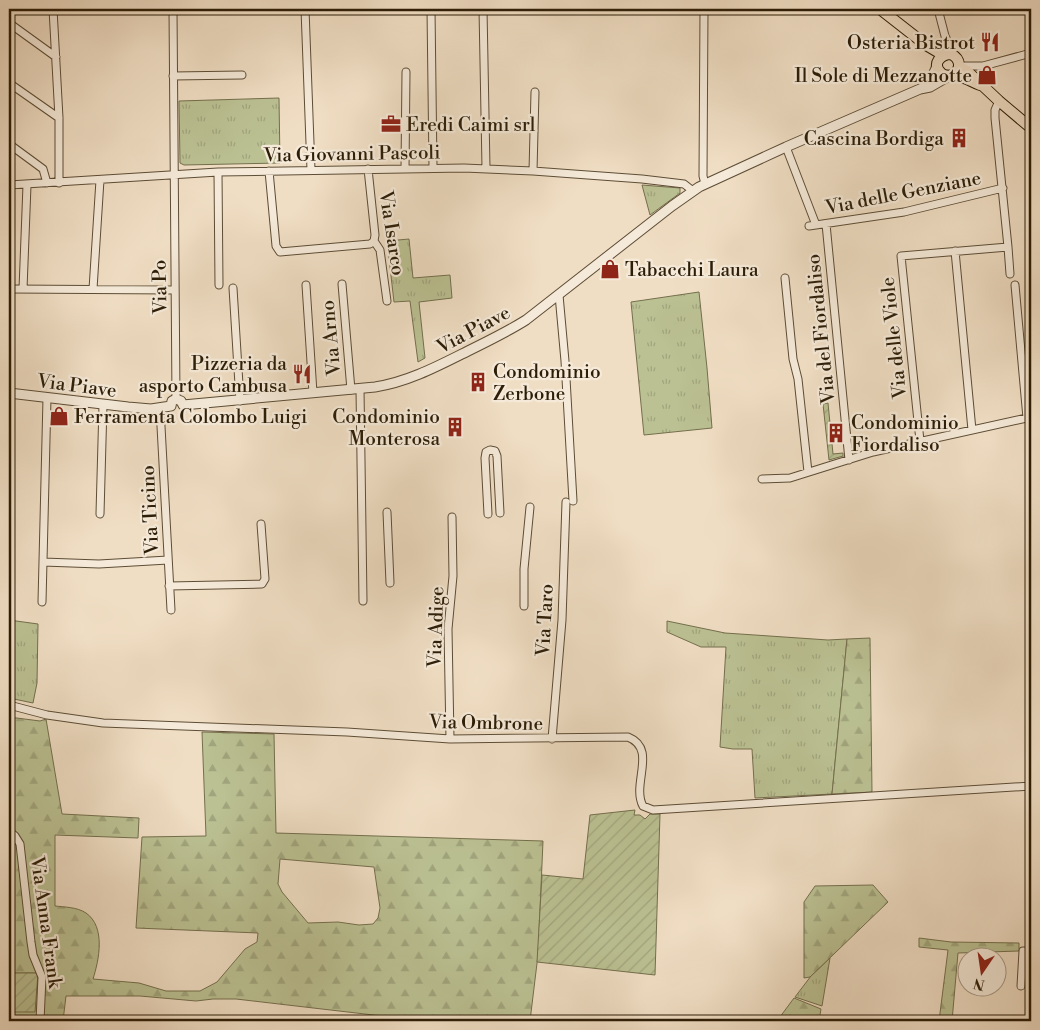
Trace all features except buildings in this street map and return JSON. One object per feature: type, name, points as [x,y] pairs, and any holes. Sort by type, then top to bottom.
[{"type":"main road","points":[[880,9],[943,59],[958,60],[959,67],[957,72],[951,76]]},
{"type":"main road","points":[[943,59],[941,73],[962,77],[980,85]]},
{"type":"main road","points":[[959,67],[966,70],[980,85],[1031,128]]},
{"type":"street","points":[[53,9],[60,183]]},
{"type":"street","name":"Via Po","points":[[173,9],[177,404]]},
{"type":"street","points":[[305,9],[311,170]]},
{"type":"street","points":[[432,9],[433,168]]},
{"type":"street","points":[[483,9],[486,168]]},
{"type":"street","points":[[704,9],[704,184]]},
{"type":"street","points":[[920,89],[932,77],[943,59],[945,36],[938,9]]},
{"type":"street","points":[[9,23],[56,57]]},
{"type":"street","points":[[959,67],[983,66],[1031,53]]},
{"type":"street","points":[[980,85],[978,75],[983,66]]},
{"type":"street","points":[[405,168],[406,72]]},
{"type":"street","points":[[173,76],[242,75]]},
{"type":"street","name":"Via Piave","points":[[9,393],[103,404],[160,408],[177,404],[240,401],[355,389],[400,382],[445,363],[513,328],[643,228],[704,184],[920,89],[930,87],[951,76]]},
{"type":"street","points":[[9,83],[58,118]]},
{"type":"street","points":[[533,171],[535,92]]},
{"type":"street","points":[[999,101],[995,114],[1010,274]]},
{"type":"street","points":[[9,144],[44,169],[47,184]]},
{"type":"street","name":"Via del Fiordaliso","points":[[786,147],[813,226]]},
{"type":"street","name":"Via Giovanni Pascoli","points":[[9,186],[218,172],[486,168],[681,184],[688,186],[693,191]]},
{"type":"street","name":"Via Isarco","points":[[368,169],[374,241],[380,250],[387,301]]},
{"type":"street","points":[[269,171],[276,246],[280,252],[370,244],[374,241]]},
{"type":"street","points":[[218,172],[219,285]]},
{"type":"street","points":[[93,289],[100,180]]},
{"type":"street","points":[[23,289],[27,185]]},
{"type":"street","name":"Via delle Genziane","points":[[813,226],[920,209],[1003,188]]},
{"type":"street","name":"Via del Fiordaliso","points":[[826,224],[850,460]]},
{"type":"street","points":[[972,430],[955,251],[1008,247]]},
{"type":"street","name":"Via delle Viole","points":[[920,441],[901,256],[955,251]]},
{"type":"street","points":[[785,278],[793,359],[798,379],[808,472]]},
{"type":"street","name":"Via Arno","points":[[342,284],[355,389],[362,601]]},
{"type":"street","points":[[306,285],[313,393]]},
{"type":"street","points":[[762,479],[790,478],[873,452],[1029,418],[1015,285]]},
{"type":"street","points":[[233,288],[240,401]]},
{"type":"street","points":[[9,289],[175,290]]},
{"type":"street","name":"Via Taro","points":[[552,739],[569,501],[565,371],[558,295]]},
{"type":"street","points":[[42,602],[47,398]]},
{"type":"street","points":[[100,514],[103,404]]},
{"type":"street","name":"Via Ticino","points":[[160,408],[171,610]]},
{"type":"street","points":[[488,514],[485,458],[486,452],[490,450],[495,451],[497,456],[500,513]]},
{"type":"street","points":[[524,606],[524,569],[530,508]]},
{"type":"street","points":[[388,512],[390,583]]},
{"type":"street","name":"Via Adige","points":[[450,738],[449,619],[453,576],[452,517]]},
{"type":"street","points":[[170,586],[262,584],[265,579],[261,524]]},
{"type":"street","points":[[43,562],[99,564],[168,560]]},
{"type":"street","name":"Via Ombrone","points":[[9,705],[46,715],[103,723],[347,732],[450,738],[552,739],[628,737],[636,740],[641,746],[643,755],[640,790],[641,802],[643,806],[653,810],[1031,786]]},
{"type":"street","name":"Via Anna Frank","points":[[9,831],[20,844],[33,955],[42,977],[40,1021]]},
{"type":"street","points":[[1021,986],[1023,951],[1031,951]]},
{"type":"green space","points":[[279,98],[280,163],[184,165],[180,163],[179,101]]},
{"type":"green space","points":[[642,185],[680,188],[680,193],[650,215]]},
{"type":"green space","points":[[409,239],[413,278],[450,275],[452,298],[419,302],[425,358],[418,362],[410,301],[394,302],[387,241]]},
{"type":"green space","points":[[699,292],[712,428],[644,435],[631,302]]},
{"type":"green space","points":[[828,403],[833,454],[843,453],[843,456],[829,460],[823,404]]},
{"type":"green space","points":[[9,620],[38,624],[37,683],[33,703],[9,698]]},
{"type":"green space","points":[[667,621],[725,633],[828,640],[847,639],[832,794],[755,798],[752,749],[720,747],[726,647],[701,647],[667,632]]},
{"type":"green space","points":[[870,638],[872,792],[832,794],[847,639]]},
{"type":"green space","points":[[9,717],[40,721],[46,719],[62,814],[139,818],[138,838],[55,835],[55,906],[82,911],[92,919],[99,935],[99,953],[93,979],[139,983],[166,991],[200,991],[217,982],[245,949],[257,942],[258,933],[136,928],[142,837],[206,836],[202,732],[274,734],[276,833],[543,841],[538,955],[530,1021],[425,1021],[236,999],[196,1001],[140,996],[66,996],[63,1021],[9,1021],[9,1012],[37,973],[10,973]],"holes":[[[280,859],[374,867],[380,908],[378,918],[373,924],[308,923],[282,892],[278,884]]]},
{"type":"green space","points":[[635,810],[634,815],[640,815],[645,819],[650,814],[660,814],[655,975],[537,962],[542,875],[583,879],[590,815]]},
{"type":"green space","points":[[873,885],[888,902],[810,977],[804,978],[804,902],[815,886]]},
{"type":"green space","points":[[919,938],[951,942],[1019,943],[1019,951],[1008,951],[1008,948],[958,948],[952,1021],[939,1021],[948,950],[919,947]]},
{"type":"green space","points":[[830,958],[822,1006],[795,997],[811,976]]},
{"type":"green space","points":[[9,973],[38,973],[35,1012],[9,1012]]},
{"type":"green space","points":[[794,998],[821,1009],[819,1021],[777,1021]]},
{"type":"place","name":"Osteria Bistrot","points":[[990,42]]},
{"type":"place","name":"Il Sole di Mezzanotte","points":[[987,75]]},
{"type":"place","name":"Eredi Caimi srl","points":[[391,124]]},
{"type":"place","name":"Cascina Bordiga","points":[[959,138]]},
{"type":"place","name":"Tabacchi Laura","points":[[610,269]]},
{"type":"place","name":"Pizzeria da asporto Cambusa","points":[[302,374]]},
{"type":"place","name":"Condominio Zerbone","points":[[478,382]]},
{"type":"place","name":"Ferramenta Colombo Luigi","points":[[59,416]]},
{"type":"place","name":"Condominio Monterosa","points":[[455,427]]},
{"type":"place","name":"Condominio Fiordaliso","points":[[836,433]]}]
